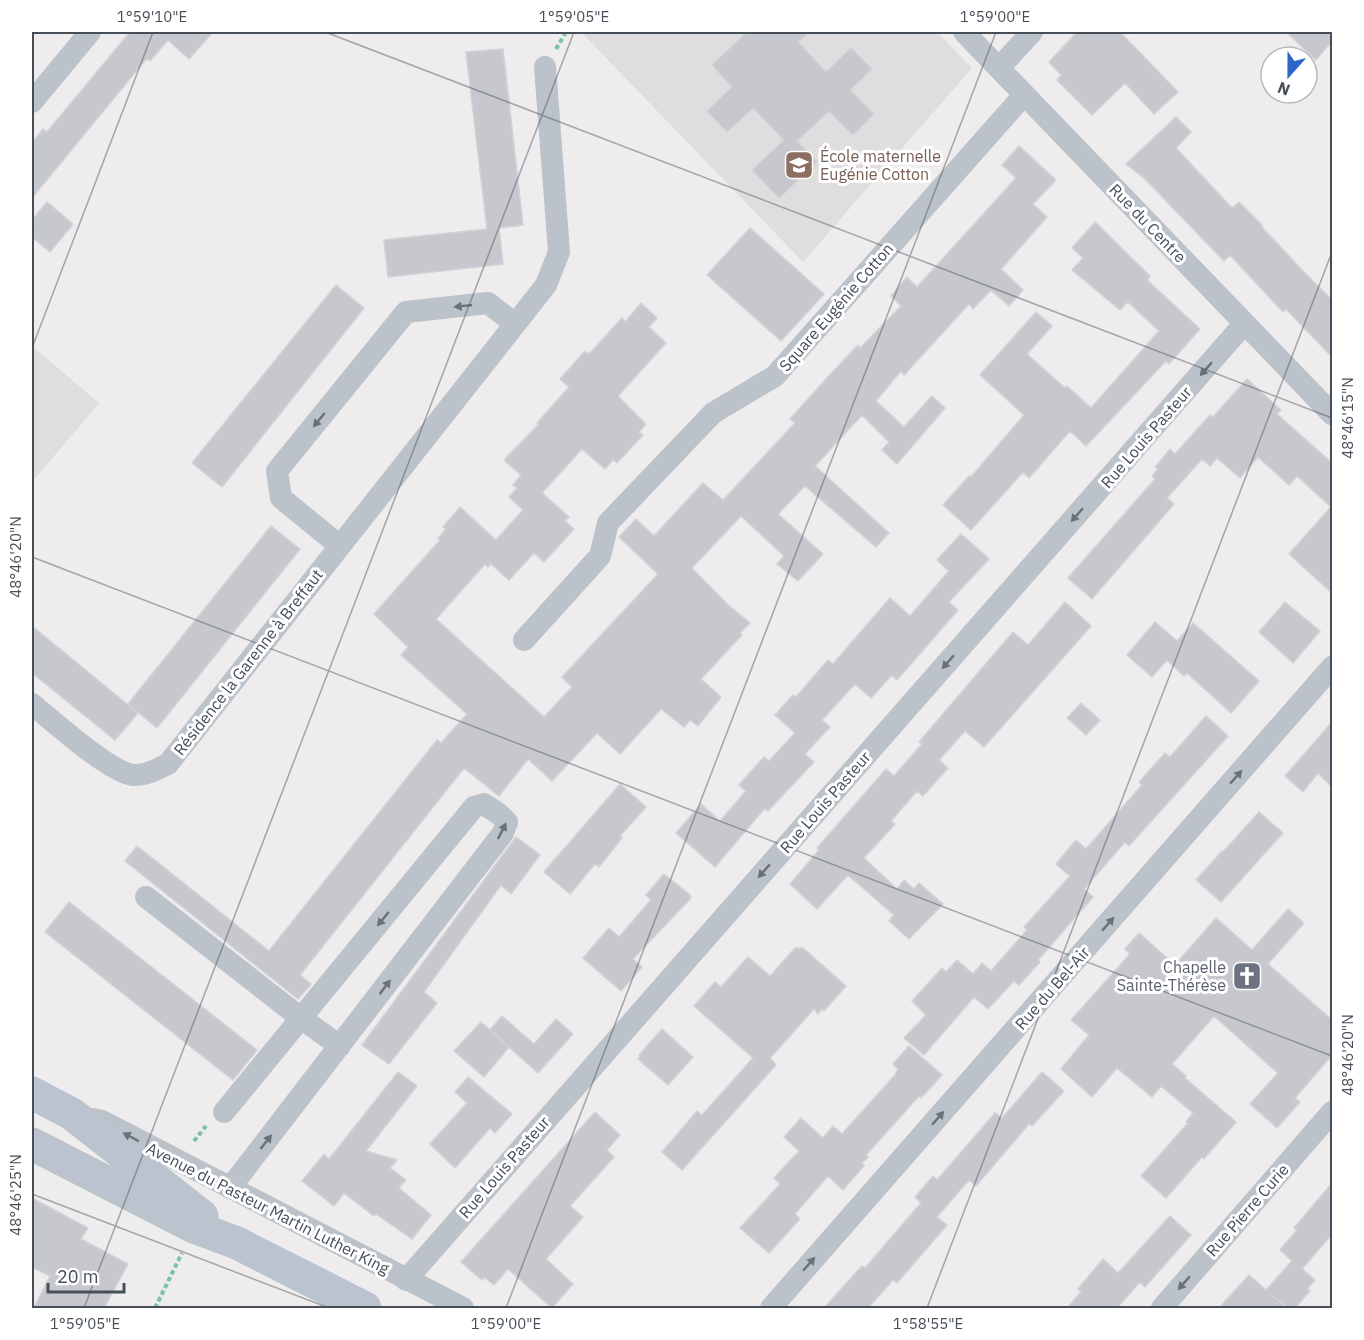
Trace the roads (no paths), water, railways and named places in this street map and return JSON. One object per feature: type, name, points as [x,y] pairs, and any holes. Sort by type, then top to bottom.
[{"type":"street","points":[[32,102],[90,32]]},
{"type":"street","name":"Rue du Centre","points":[[964,32],[1332,414]]},
{"type":"street","points":[[999,68],[1032,32]]},
{"type":"street","name":"Résidence la Garenne à Breffaut","points":[[32,704],[111,767],[133,775],[150,773],[168,764],[546,285],[559,252],[545,67]]},
{"type":"street","name":"Square Eugénie Cotton","points":[[525,640],[600,556],[608,523],[712,413],[775,376],[1024,94]]},
{"type":"street","points":[[340,546],[281,498],[276,471],[406,312],[488,303],[514,323]]},
{"type":"street","name":"Rue Louis Pasteur","points":[[406,1280],[1244,324]]},
{"type":"street","name":"Rue du Bel-Air","points":[[771,1308],[1332,667]]},
{"type":"street","points":[[218,1115],[302,1019],[474,807],[484,804],[499,814],[507,822],[503,833],[230,1188]]},
{"type":"street","points":[[146,897],[340,1046]]},
{"type":"street","name":"Avenue du Pasteur Martin Luther King","points":[[32,1093],[72,1114],[237,1243]]},
{"type":"street","name":"Rue Pierre Curie","points":[[1162,1308],[1332,1112]]},
{"type":"street","name":"Avenue du Pasteur Martin Luther King","points":[[72,1114],[102,1121],[463,1308]]},
{"type":"street","name":"Avenue du Pasteur Martin Luther King","points":[[32,1144],[194,1227],[237,1243],[365,1308]]},
{"type":"place","name":"École maternelle Eugénie Cotton","points":[[799,165]]},
{"type":"place","name":"Chapelle Sainte-Thérèse","points":[[1247,976]]}]
